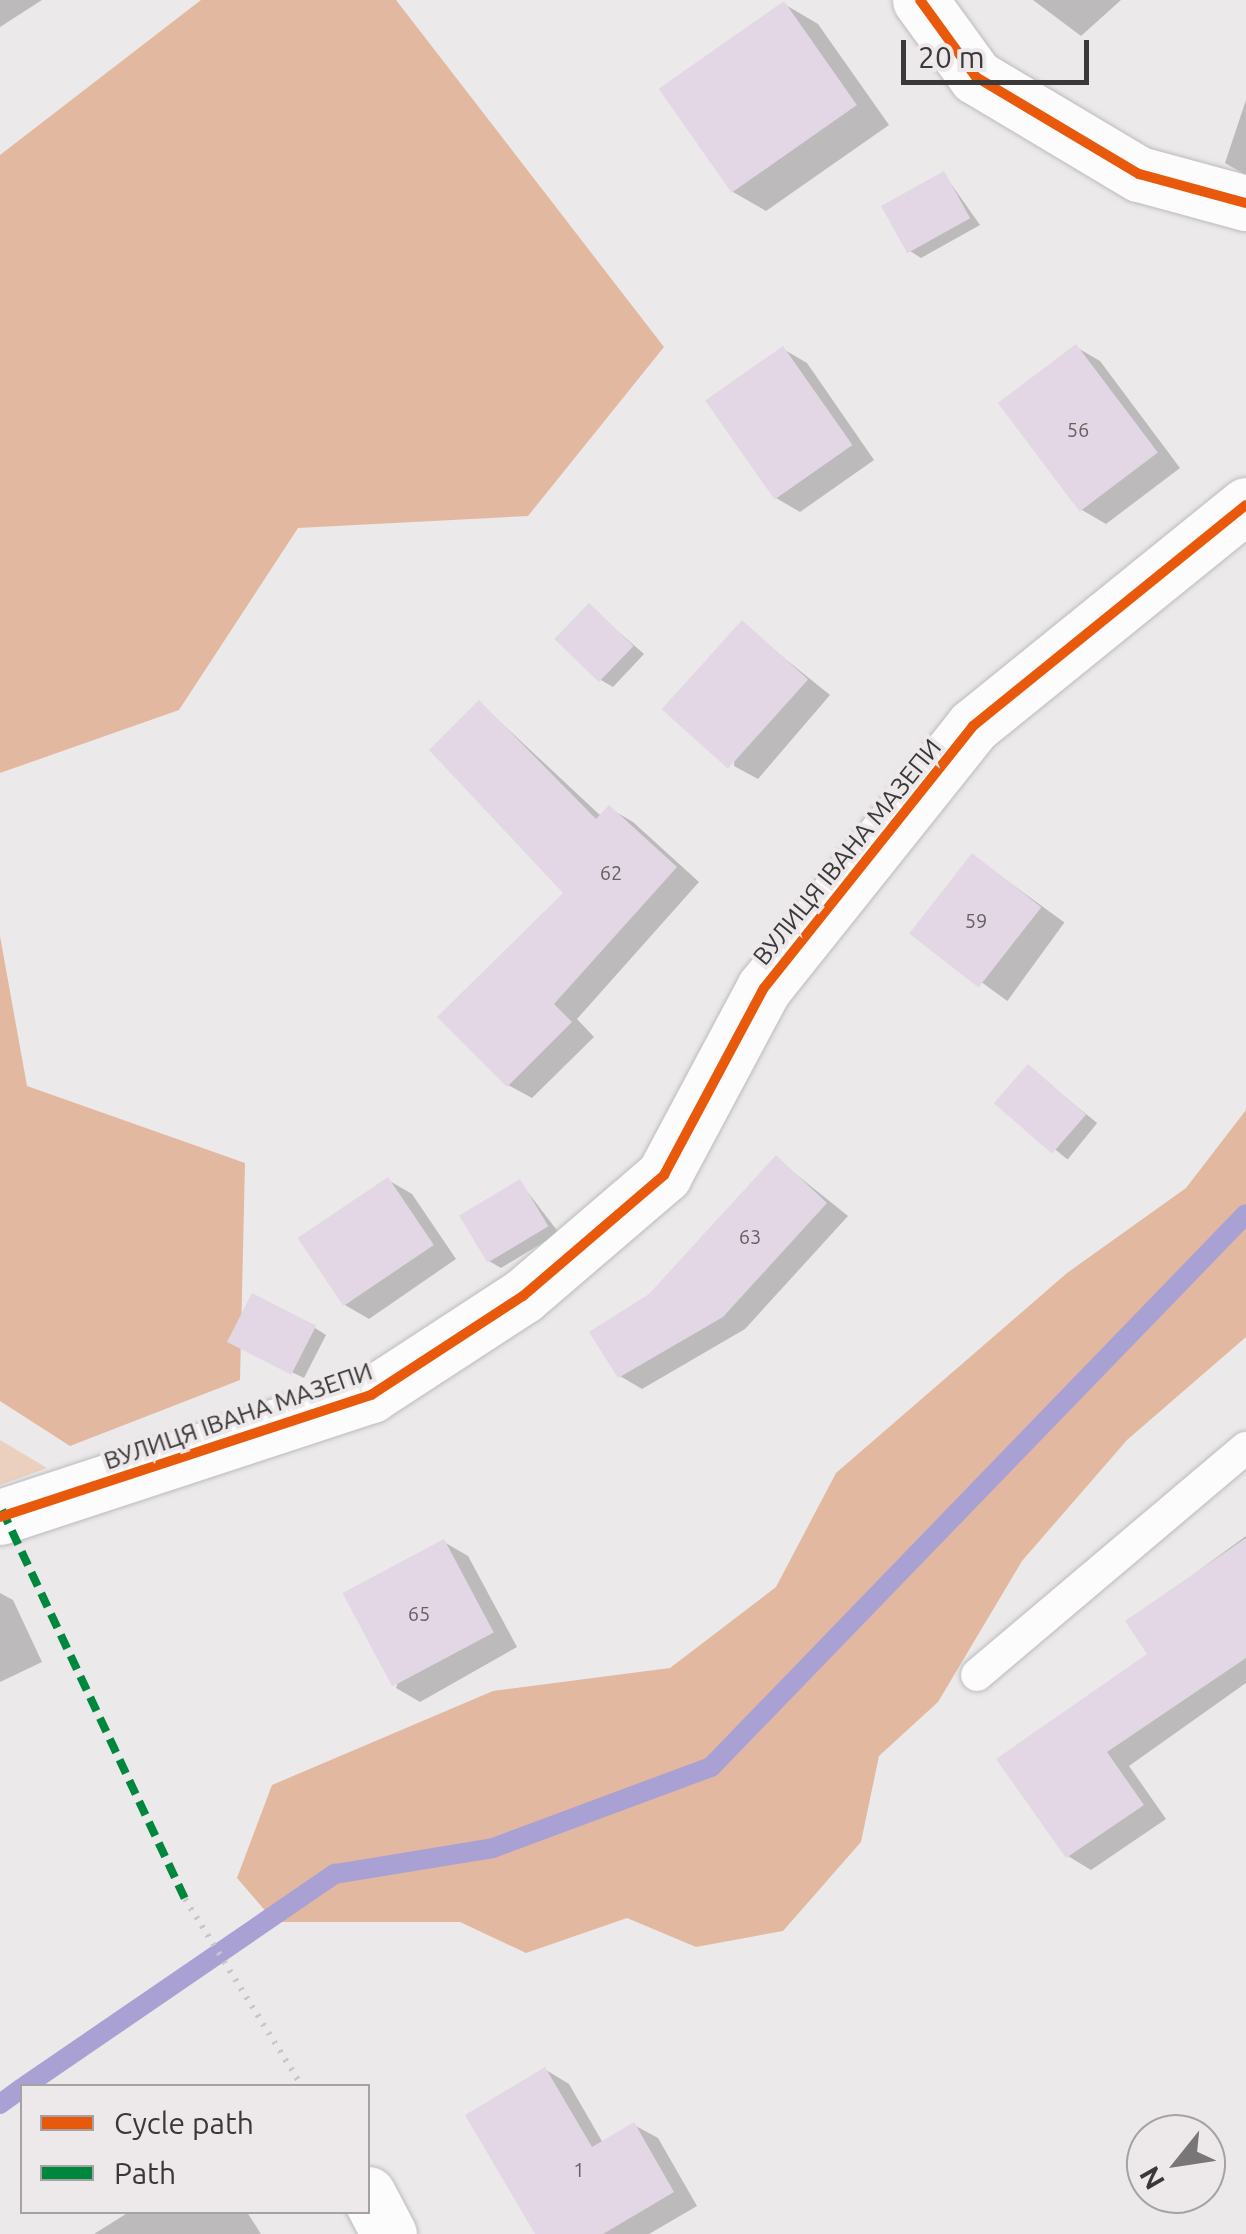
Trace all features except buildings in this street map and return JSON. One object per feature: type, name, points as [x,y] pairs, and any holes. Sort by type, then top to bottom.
[{"type":"street","points":[[920,0],[976,77],[1139,174],[1246,204]]},
{"type":"street","name":"ВУЛИЦЯ ІВАНА МАЗЕПИ","points":[[0,1518],[371,1394],[524,1296],[664,1174],[764,988],[973,726],[1246,504]]},
{"type":"street","points":[[370,2198],[389,2234]]},
{"type":"lane","points":[[977,1675],[1246,1448]]},
{"type":"path","points":[[185,1899],[238,1994],[301,2084]]},
{"type":"shaded area","points":[[201,0],[396,0],[664,347],[528,516],[298,528],[179,710],[0,773],[0,155]]},
{"type":"shaded area","points":[[0,936],[27,1086],[245,1163],[240,1380],[70,1446],[0,1401]]},
{"type":"shaded area","points":[[1246,1110],[1246,1337],[1127,1440],[1022,1561],[938,1702],[879,1756],[861,1842],[783,1931],[696,1947],[627,1918],[526,1953],[460,1922],[275,1922],[237,1878],[272,1785],[493,1691],[670,1668],[776,1587],[836,1473],[1067,1273],[1186,1188]]},
{"type":"shaded area","points":[[0,1440],[47,1468],[0,1485]]},
{"type":"waterway","points":[[28,2084],[335,1874],[493,1848],[711,1767],[1246,1214]]},
{"type":"waterway","points":[[0,2104],[20,2089]]},
{"type":"marked path","points":[[2,1510],[185,1899]]},
{"type":"cycle path","points":[[920,0],[976,77],[1139,174],[1246,203]]},
{"type":"cycle path","points":[[0,1517],[371,1395],[523,1296],[664,1175],[764,988],[973,726],[1246,505]]}]
